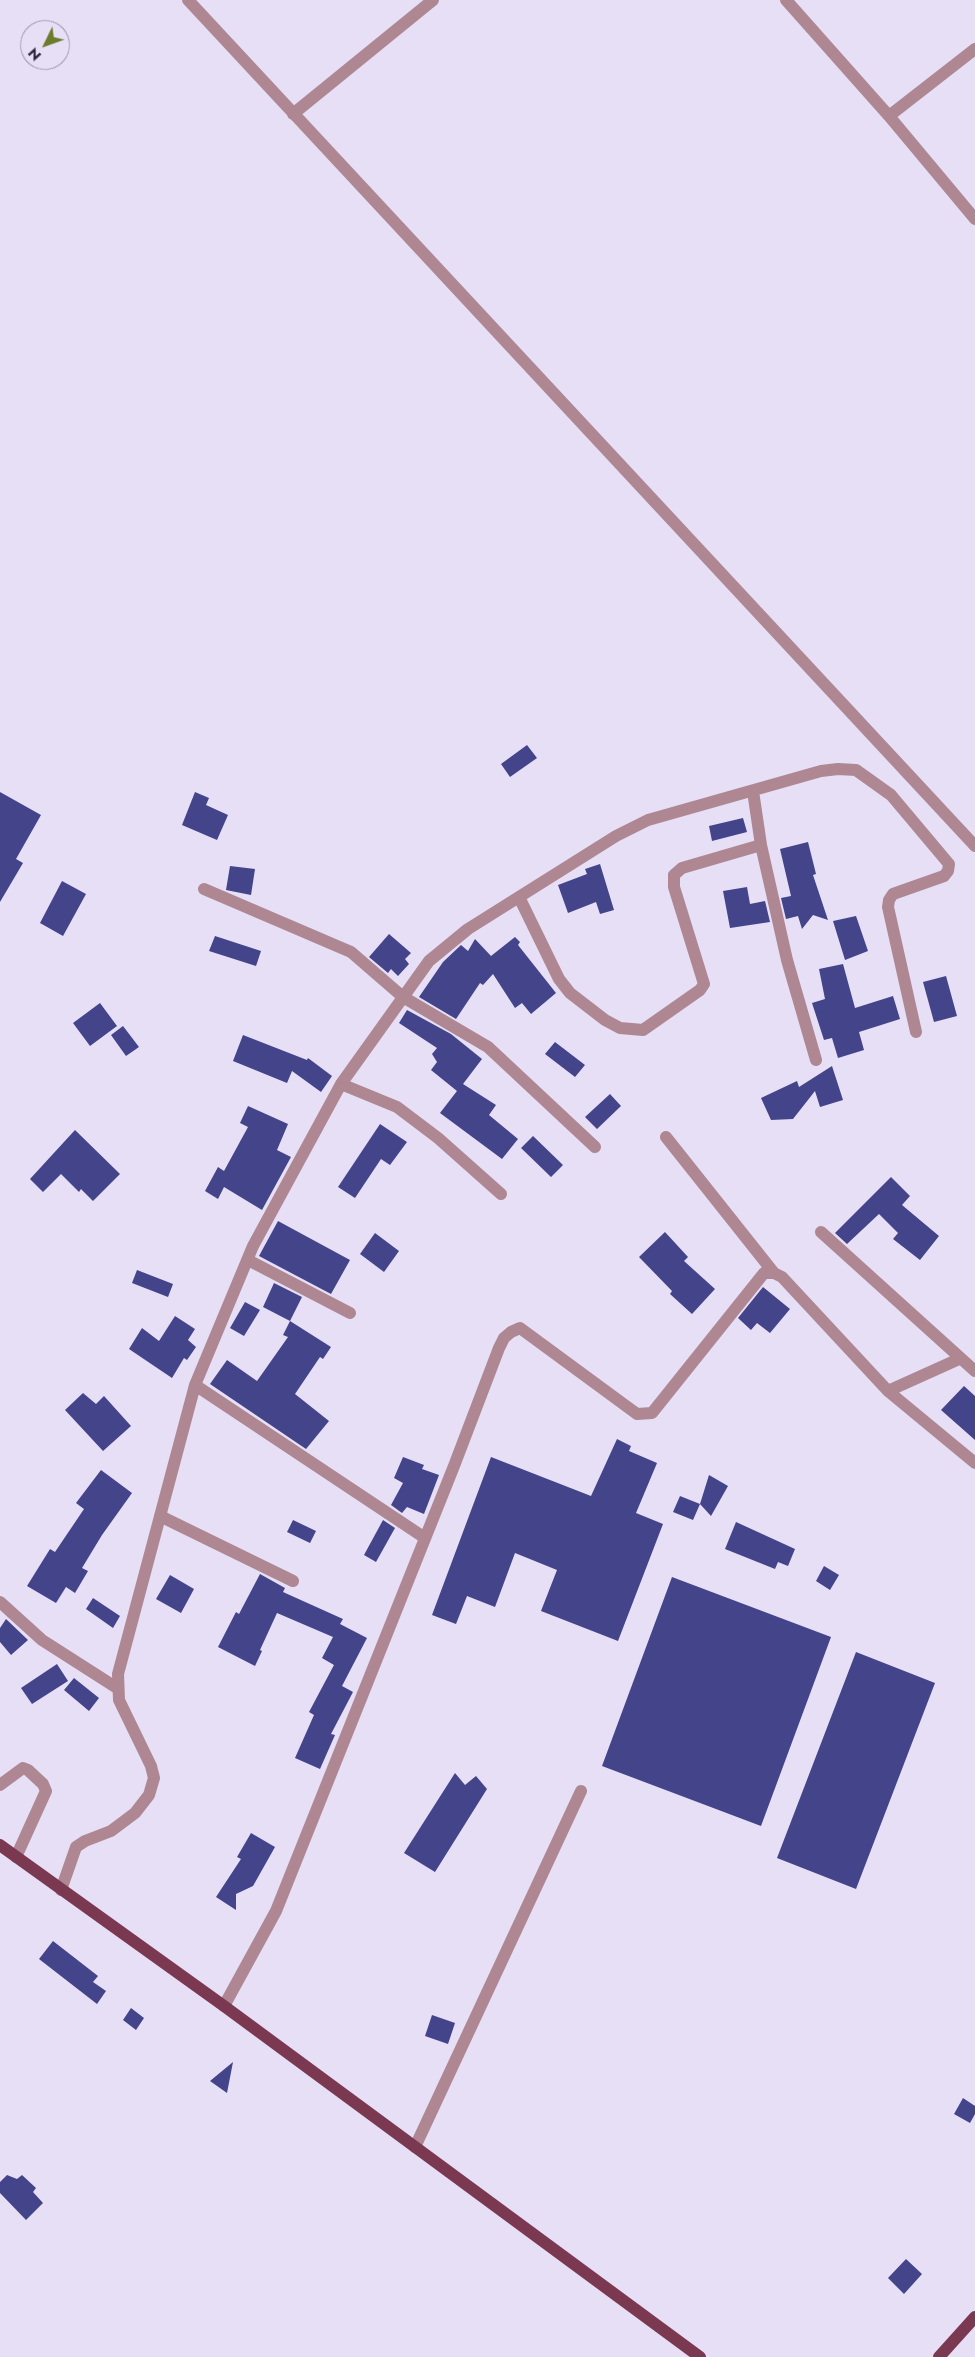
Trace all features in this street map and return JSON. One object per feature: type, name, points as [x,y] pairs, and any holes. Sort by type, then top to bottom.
[{"type":"main road","points":[[0,1844],[61,1890],[224,2006],[700,2357]]},
{"type":"main road","points":[[939,2357],[975,2317]]},
{"type":"street","points":[[188,0],[975,846]]},
{"type":"street","points":[[293,114],[433,0]]},
{"type":"street","points":[[786,0],[889,116],[975,218]]},
{"type":"street","points":[[889,116],[975,49]]},
{"type":"street","points":[[61,1890],[76,1847],[110,1830],[135,1813],[148,1795],[154,1778],[152,1766],[119,1700],[117,1688],[118,1674],[195,1385],[248,1260],[341,1084],[429,961],[448,944],[519,897],[616,836],[648,820],[821,771],[838,769],[856,770],[891,795],[949,864],[948,871],[944,876],[893,894],[888,900],[916,1032]]},
{"type":"street","points":[[752,791],[761,845],[787,960],[816,1060]]},
{"type":"street","points":[[519,897],[559,979],[570,993],[612,1024],[632,1031],[643,1030],[700,990],[704,984],[674,887],[674,875],[682,868],[761,845]]},
{"type":"street","points":[[204,888],[352,952],[403,997],[488,1047],[595,1147]]},
{"type":"street","points":[[341,1084],[397,1107],[432,1133],[501,1194]]},
{"type":"street","points":[[666,1137],[774,1273],[782,1277],[888,1391],[975,1463]]},
{"type":"street","points":[[820,1232],[959,1359],[975,1371]]},
{"type":"street","points":[[248,1260],[350,1313]]},
{"type":"street","points":[[224,2006],[276,1911],[504,1338],[520,1328],[637,1414],[652,1413],[764,1273],[774,1273]]},
{"type":"street","points":[[888,1391],[959,1359]]},
{"type":"street","points":[[195,1385],[425,1538]]},
{"type":"street","points":[[160,1516],[293,1581]]},
{"type":"street","points":[[0,1602],[42,1640],[117,1688]]},
{"type":"street","points":[[0,1785],[23,1768],[28,1770],[43,1784],[46,1791],[16,1857]]},
{"type":"street","points":[[414,2147],[581,1791]]},
{"type":"building","points":[[527,745],[537,758],[510,777],[501,764]]},
{"type":"building","points":[[0,792],[41,815],[16,859],[23,863],[0,902]]},
{"type":"building","points":[[195,792],[209,798],[206,805],[228,815],[217,840],[182,825]]},
{"type":"building","points":[[743,818],[747,832],[712,841],[709,826]]},
{"type":"building","points":[[808,842],[816,874],[813,875],[828,920],[813,915],[802,929],[798,916],[786,919],[781,898],[791,896],[780,849]]},
{"type":"building","points":[[600,864],[614,910],[600,914],[596,902],[568,913],[558,885],[587,874],[585,869]]},
{"type":"building","points":[[230,866],[255,869],[251,895],[226,890]]},
{"type":"building","points":[[62,881],[86,894],[63,936],[40,923]]},
{"type":"building","points":[[747,887],[750,904],[765,901],[770,922],[730,928],[723,891]]},
{"type":"building","points":[[856,916],[868,951],[845,960],[833,921]]},
{"type":"building","points":[[389,934],[411,953],[405,959],[409,964],[398,976],[391,969],[388,973],[369,957]]},
{"type":"building","points":[[215,936],[261,951],[256,966],[209,951]]},
{"type":"building","points":[[515,937],[520,942],[518,945],[556,993],[531,1014],[522,1003],[515,1008],[493,974],[483,985],[480,983],[456,1019],[419,997],[443,962],[461,945],[468,951],[475,939],[491,956]]},
{"type":"building","points":[[843,964],[855,1008],[893,996],[900,1019],[859,1032],[864,1050],[838,1058],[832,1038],[824,1040],[812,1003],[825,999],[819,969]]},
{"type":"building","points":[[946,976],[957,1016],[934,1022],[923,982]]},
{"type":"building","points":[[100,1003],[117,1026],[90,1046],[73,1023]]},
{"type":"building","points":[[407,1010],[451,1034],[482,1059],[463,1084],[496,1105],[489,1115],[518,1139],[502,1159],[440,1113],[457,1091],[431,1070],[437,1062],[432,1054],[437,1048],[399,1023]]},
{"type":"building","points":[[123,1026],[139,1047],[126,1056],[111,1035]]},
{"type":"building","points":[[243,1035],[307,1060],[308,1058],[332,1076],[321,1092],[292,1071],[287,1083],[233,1061]]},
{"type":"building","points":[[555,1042],[585,1065],[575,1077],[545,1054]]},
{"type":"building","points":[[832,1066],[843,1100],[820,1107],[815,1091],[793,1119],[771,1120],[761,1098],[797,1081],[799,1087]]},
{"type":"building","points":[[610,1094],[621,1106],[597,1129],[585,1117]]},
{"type":"building","points":[[248,1106],[288,1124],[277,1150],[291,1157],[262,1210],[224,1187],[218,1199],[205,1191],[218,1167],[224,1171],[248,1127],[240,1123]]},
{"type":"building","points":[[380,1124],[407,1142],[390,1165],[381,1159],[355,1198],[338,1187]]},
{"type":"building","points":[[75,1130],[120,1174],[93,1201],[81,1189],[79,1192],[61,1174],[43,1192],[30,1179]]},
{"type":"building","points":[[533,1136],[563,1165],[551,1177],[521,1148]]},
{"type":"building","points":[[891,1177],[910,1196],[902,1205],[939,1236],[920,1260],[893,1239],[898,1233],[879,1214],[847,1244],[835,1233]]},
{"type":"building","points":[[278,1221],[350,1260],[331,1294],[259,1256]]},
{"type":"building","points":[[665,1232],[688,1257],[684,1261],[715,1289],[692,1314],[670,1294],[672,1291],[639,1257]]},
{"type":"building","points":[[375,1233],[399,1251],[384,1272],[360,1254]]},
{"type":"building","points":[[137,1270],[173,1284],[168,1297],[132,1283]]},
{"type":"building","points":[[274,1283],[302,1297],[290,1321],[263,1307]]},
{"type":"building","points":[[763,1287],[790,1309],[770,1333],[757,1323],[751,1330],[738,1318]]},
{"type":"building","points":[[245,1302],[260,1310],[244,1336],[230,1328]]},
{"type":"building","points":[[175,1316],[195,1329],[188,1340],[196,1347],[187,1360],[184,1358],[172,1378],[129,1349],[142,1328],[159,1341]]},
{"type":"building","points":[[290,1321],[331,1347],[323,1359],[320,1357],[295,1394],[329,1421],[306,1449],[210,1384],[227,1360],[257,1381],[288,1337],[283,1335]]},
{"type":"building","points":[[964,1386],[975,1396],[975,1440],[941,1410]]},
{"type":"building","points":[[83,1393],[96,1404],[104,1396],[131,1426],[103,1451],[65,1410]]},
{"type":"building","points":[[617,1439],[631,1446],[629,1451],[657,1463],[636,1513],[663,1524],[618,1641],[541,1611],[557,1570],[515,1553],[495,1607],[467,1596],[456,1624],[432,1615],[491,1457],[591,1496]]},
{"type":"building","points":[[403,1457],[424,1465],[422,1469],[439,1475],[424,1514],[407,1507],[402,1513],[391,1505],[403,1483],[394,1478]]},
{"type":"building","points":[[101,1470],[132,1493],[102,1535],[82,1568],[88,1571],[75,1593],[66,1587],[56,1603],[27,1586],[50,1549],[55,1552],[84,1509],[76,1503]]},
{"type":"building","points":[[709,1475],[728,1486],[711,1516],[700,1504]]},
{"type":"building","points":[[680,1496],[700,1504],[693,1520],[673,1512]]},
{"type":"building","points":[[293,1520],[316,1531],[310,1543],[287,1532]]},
{"type":"building","points":[[383,1520],[395,1528],[376,1562],[364,1555]]},
{"type":"building","points":[[736,1522],[795,1549],[788,1566],[778,1562],[775,1569],[725,1549]]},
{"type":"building","points":[[824,1566],[839,1575],[830,1590],[816,1581]]},
{"type":"building","points":[[260,1574],[285,1588],[283,1592],[343,1619],[340,1624],[367,1638],[342,1686],[353,1692],[331,1734],[335,1735],[320,1769],[295,1758],[314,1715],[309,1712],[334,1665],[322,1658],[333,1637],[277,1613],[260,1650],[262,1651],[255,1666],[218,1647],[236,1612],[239,1614]]},
{"type":"building","points":[[170,1575],[194,1589],[181,1613],[156,1599]]},
{"type":"building","points":[[672,1577],[831,1637],[761,1826],[602,1766]]},
{"type":"building","points":[[93,1598],[120,1616],[113,1628],[86,1609]]},
{"type":"building","points":[[6,1619],[28,1640],[11,1655],[0,1642],[0,1628]]},
{"type":"building","points":[[856,1652],[935,1683],[856,1889],[777,1858]]},
{"type":"building","points":[[57,1664],[68,1681],[32,1704],[21,1688]]},
{"type":"building","points":[[74,1678],[99,1698],[89,1711],[64,1690]]},
{"type":"building","points":[[455,1773],[465,1785],[476,1776],[487,1789],[435,1872],[404,1853]]},
{"type":"building","points":[[251,1833],[275,1847],[253,1886],[236,1894],[236,1910],[216,1897],[241,1859],[237,1857]]},
{"type":"building","points":[[53,1941],[98,1976],[93,1982],[106,1991],[97,2004],[39,1959]]},
{"type":"building","points":[[131,2008],[144,2018],[136,2030],[123,2020]]},
{"type":"building","points":[[432,2015],[455,2023],[448,2044],[425,2036]]},
{"type":"building","points":[[233,2062],[227,2093],[210,2081]]},
{"type":"building","points":[[963,2098],[975,2106],[975,2114],[970,2123],[954,2114]]},
{"type":"building","points":[[7,2175],[17,2179],[22,2175],[36,2188],[33,2192],[43,2203],[26,2220],[0,2193],[0,2182]]},
{"type":"building","points":[[906,2259],[922,2274],[904,2294],[888,2278]]}]
